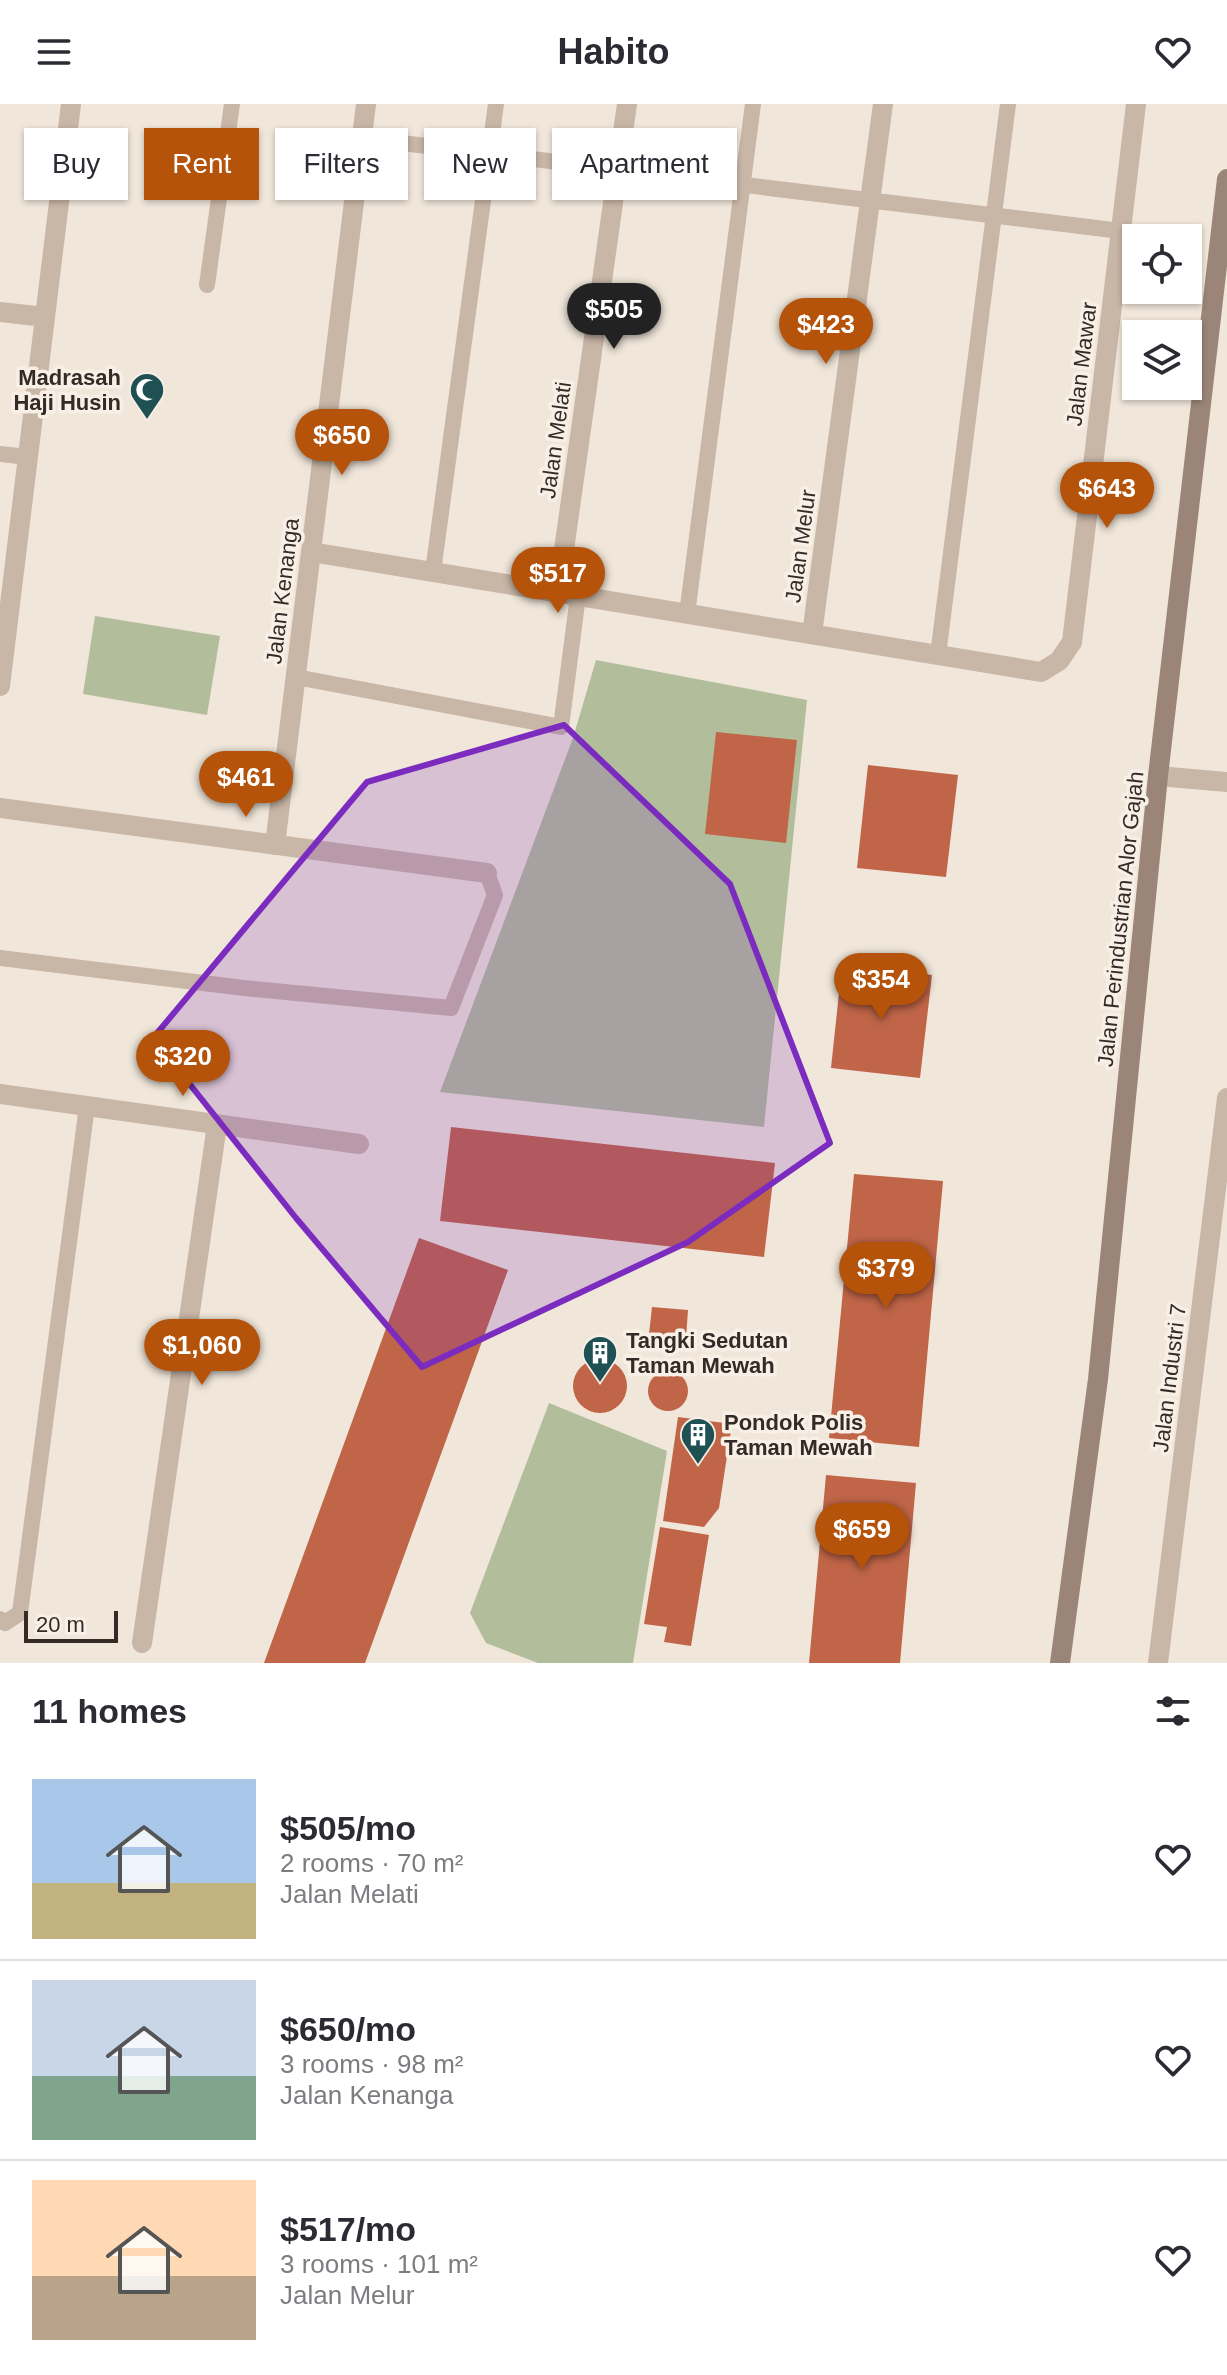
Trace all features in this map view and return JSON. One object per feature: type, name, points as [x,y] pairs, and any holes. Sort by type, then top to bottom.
[{"type":"street","points":[[0,686],[5,601],[28,457],[71,104]]},
{"type":"street","name":"Jalan Kenanga","points":[[362,128],[366,104]]},
{"type":"street","name":"Jalan Melati","points":[[624,128],[627,104]]},
{"type":"street","name":"Jalan Melur","points":[[311,552],[812,634],[883,104]]},
{"type":"street","name":"Jalan Mawar","points":[[812,634],[1041,672],[1059,661],[1072,642],[1136,104]]},
{"type":"street","name":"Jalan Perindustrian Alor Gajah","points":[[1060,1663],[1098,1379],[1158,776],[1227,179]]},
{"type":"street","name":"Jalan Kenanga","points":[[275,845],[354,200]]},
{"type":"street","name":"Jalan Melati","points":[[568,594],[614,200]]},
{"type":"street","points":[[0,312],[45,317]]},
{"type":"street","points":[[1158,776],[1227,782]]},
{"type":"street","points":[[0,808],[487,873]]},
{"type":"street","points":[[0,1094],[359,1144]]},
{"type":"street","name":"Jalan Industri 7","points":[[1164,1662],[1219,1233],[1227,1098]]},
{"type":"street","points":[[142,1643],[217,1125]]},
{"type":"lane","points":[[207,285],[232,104]]},
{"type":"lane","points":[[493,128],[496,104]]},
{"type":"lane","points":[[687,614],[753,104]]},
{"type":"lane","points":[[938,655],[1008,104]]},
{"type":"lane","points":[[737,184],[1121,231]]},
{"type":"lane","points":[[433,572],[484,200]]},
{"type":"lane","points":[[0,454],[28,457]]},
{"type":"lane","points":[[296,677],[561,727],[568,594]]},
{"type":"lane","points":[[0,958],[244,988],[451,1008],[495,895],[487,873]]},
{"type":"lane","points":[[0,1619],[5,1623],[20,1613],[87,1106]]},
{"type":"highlighted area","points":[[564,725],[730,884],[830,1143],[688,1242],[422,1367],[296,1218],[153,1038],[367,782]]},
{"type":"green space","points":[[95,616],[220,636],[207,715],[83,694]]},
{"type":"green space","points":[[596,660],[807,700],[764,1127],[440,1092],[573,738]]},
{"type":"green space","points":[[549,1403],[667,1451],[633,1663],[538,1663],[486,1643],[470,1613]]},
{"type":"building","points":[[716,732],[797,740],[786,843],[705,834]]},
{"type":"building","points":[[868,765],[958,775],[946,877],[857,868]]},
{"type":"building","points":[[842,965],[932,975],[920,1078],[831,1068]]},
{"type":"building","points":[[451,1127],[775,1163],[764,1257],[440,1221]]},
{"type":"building","points":[[854,1174],[943,1181],[919,1447],[829,1438]]},
{"type":"building","points":[[419,1238],[508,1270],[365,1663],[264,1663]]},
{"type":"building","points":[[652,1307],[688,1310],[686,1338],[649,1334]]},
{"type":"building","name":"Tangki Sedutan Taman Mewah","points":[[600,1359],[619,1367],[627,1386],[619,1405],[600,1413],[581,1405],[573,1386],[581,1367]]},
{"type":"building","points":[[668,1371],[682,1377],[688,1391],[682,1405],[668,1411],[654,1405],[648,1391],[654,1377]]},
{"type":"building","name":"Pondok Polis Taman Mewah","points":[[678,1417],[732,1424],[719,1508],[704,1527],[663,1521]]},
{"type":"building","points":[[826,1475],[916,1483],[900,1663],[809,1663]]},
{"type":"building","points":[[660,1527],[709,1535],[691,1646],[664,1642],[667,1627],[644,1624]]},
{"type":"place","name":"Madrasah Haji Husin","points":[[147,421]]},
{"type":"place","name":"Tangki Sedutan Taman Mewah","points":[[600,1384]]},
{"type":"place","name":"Pondok Polis Taman Mewah","points":[[698,1466]]}]
